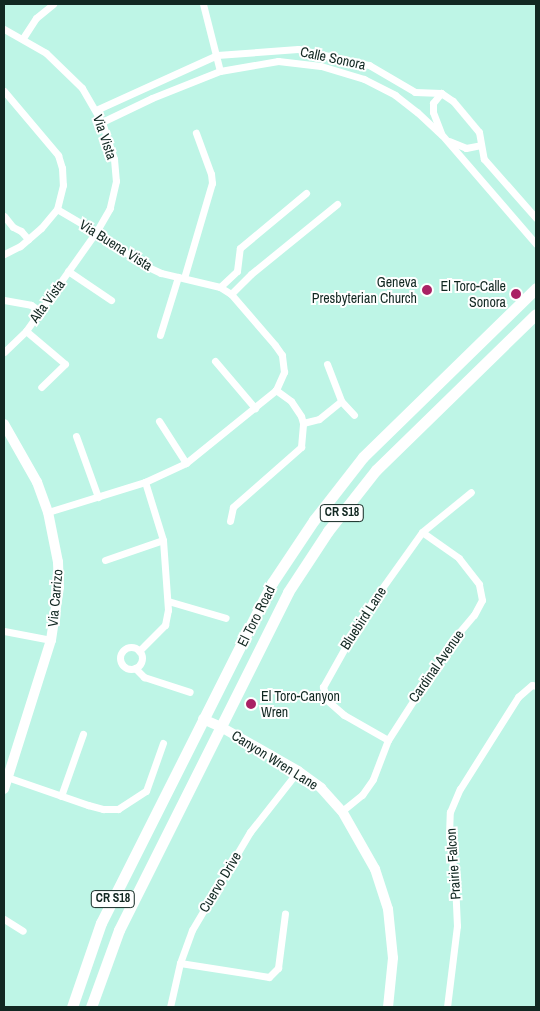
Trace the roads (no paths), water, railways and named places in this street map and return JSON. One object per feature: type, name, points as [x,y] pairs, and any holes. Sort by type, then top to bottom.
[{"type":"main road","name":"El Toro Road","points":[[72,1007],[81,975],[102,924],[272,583],[314,520],[363,457],[536,288]]},
{"type":"main road","name":"El Toro Road","points":[[91,1007],[119,930],[288,592],[328,530],[376,470],[536,314]]},
{"type":"street","points":[[23,38],[36,18],[53,4]]},
{"type":"street","points":[[203,4],[220,71]]},
{"type":"street","name":"Via Vista","points":[[4,30],[23,38],[64,68],[82,88],[102,122],[114,160],[116,181],[110,208],[96,232]]},
{"type":"street","name":"Calle Sonora","points":[[96,110],[217,55],[298,50],[369,65],[415,92],[441,93]]},
{"type":"street","name":"Calle Sonora","points":[[102,122],[152,98],[220,71],[278,61],[321,66],[364,80],[394,95],[444,137],[536,244]]},
{"type":"street","points":[[4,91],[58,155],[62,168],[63,185],[57,209],[41,228],[28,240],[4,254]]},
{"type":"street","points":[[441,93],[453,101],[473,123],[479,132],[484,158],[536,218]]},
{"type":"street","name":"Calle Sonora","points":[[441,93],[433,103],[434,112],[444,137],[466,148],[481,145]]},
{"type":"street","points":[[160,335],[212,183],[211,174],[196,133]]},
{"type":"street","points":[[220,287],[237,271],[240,248],[306,192]]},
{"type":"street","points":[[231,294],[251,274],[337,204]]},
{"type":"street","name":"Via Buena Vista","points":[[57,209],[96,232],[142,264],[220,287],[231,294],[240,302],[282,355],[284,372],[276,390]]},
{"type":"street","points":[[4,216],[28,240]]},
{"type":"street","name":"Alta Vista","points":[[4,352],[26,331],[96,232]]},
{"type":"street","points":[[239,263],[251,274]]},
{"type":"street","name":"Alta Vista","points":[[68,271],[111,300]]},
{"type":"street","points":[[4,300],[31,305],[40,311]]},
{"type":"street","name":"Alta Vista","points":[[26,331],[64,364],[41,387]]},
{"type":"street","points":[[215,361],[255,408]]},
{"type":"street","points":[[326,364],[341,401],[354,415]]},
{"type":"street","points":[[48,512],[145,482],[186,463],[276,390],[296,407],[303,423],[301,446],[233,507],[230,521]]},
{"type":"street","points":[[303,423],[319,419],[341,401]]},
{"type":"street","points":[[159,420],[186,463]]},
{"type":"street","name":"Via Carrizo","points":[[4,424],[37,482],[48,512],[57,553],[59,587],[51,640],[4,789]]},
{"type":"street","points":[[76,436],[98,497]]},
{"type":"street","points":[[139,651],[165,625],[168,619],[162,540],[145,482]]},
{"type":"street","name":"Bluebird Lane","points":[[388,740],[344,715],[327,700],[323,687],[365,612],[422,532],[471,492]]},
{"type":"street","name":"Cardinal Avenue","points":[[342,811],[362,794],[373,779],[388,740],[451,642],[474,615],[482,600],[479,584],[459,558],[422,532]]},
{"type":"street","points":[[106,560],[162,540]]},
{"type":"street","points":[[168,601],[226,618]]},
{"type":"street","points":[[4,631],[51,640]]},
{"type":"street","points":[[139,651],[127,648],[120,658],[127,668],[135,668],[144,677],[190,692]]},
{"type":"street","points":[[135,668],[142,658],[139,651]]},
{"type":"street","name":"Prairie Falcon","points":[[447,1007],[457,926],[455,882],[448,835],[450,812],[460,789],[518,697],[534,686]]},
{"type":"street","name":"Canyon Wren Lane","points":[[203,719],[221,727],[298,771],[321,788],[342,811],[375,869],[388,909],[393,958],[388,1007]]},
{"type":"street","points":[[61,796],[83,734]]},
{"type":"street","points":[[8,777],[103,809],[118,809],[146,791],[163,743]]},
{"type":"street","name":"Cuervo Drive","points":[[170,1007],[180,963],[192,930],[250,832],[298,771]]},
{"type":"street","points":[[180,963],[269,978],[278,968],[285,913]]},
{"type":"street","points":[[4,919],[23,931]]},
{"type":"place","name":"Geneva Presbyterian Church","points":[[427,290]]},
{"type":"place","name":"El Toro-Calle Sonora","points":[[516,294]]},
{"type":"place","name":"El Toro-Canyon Wren","points":[[251,704]]}]
